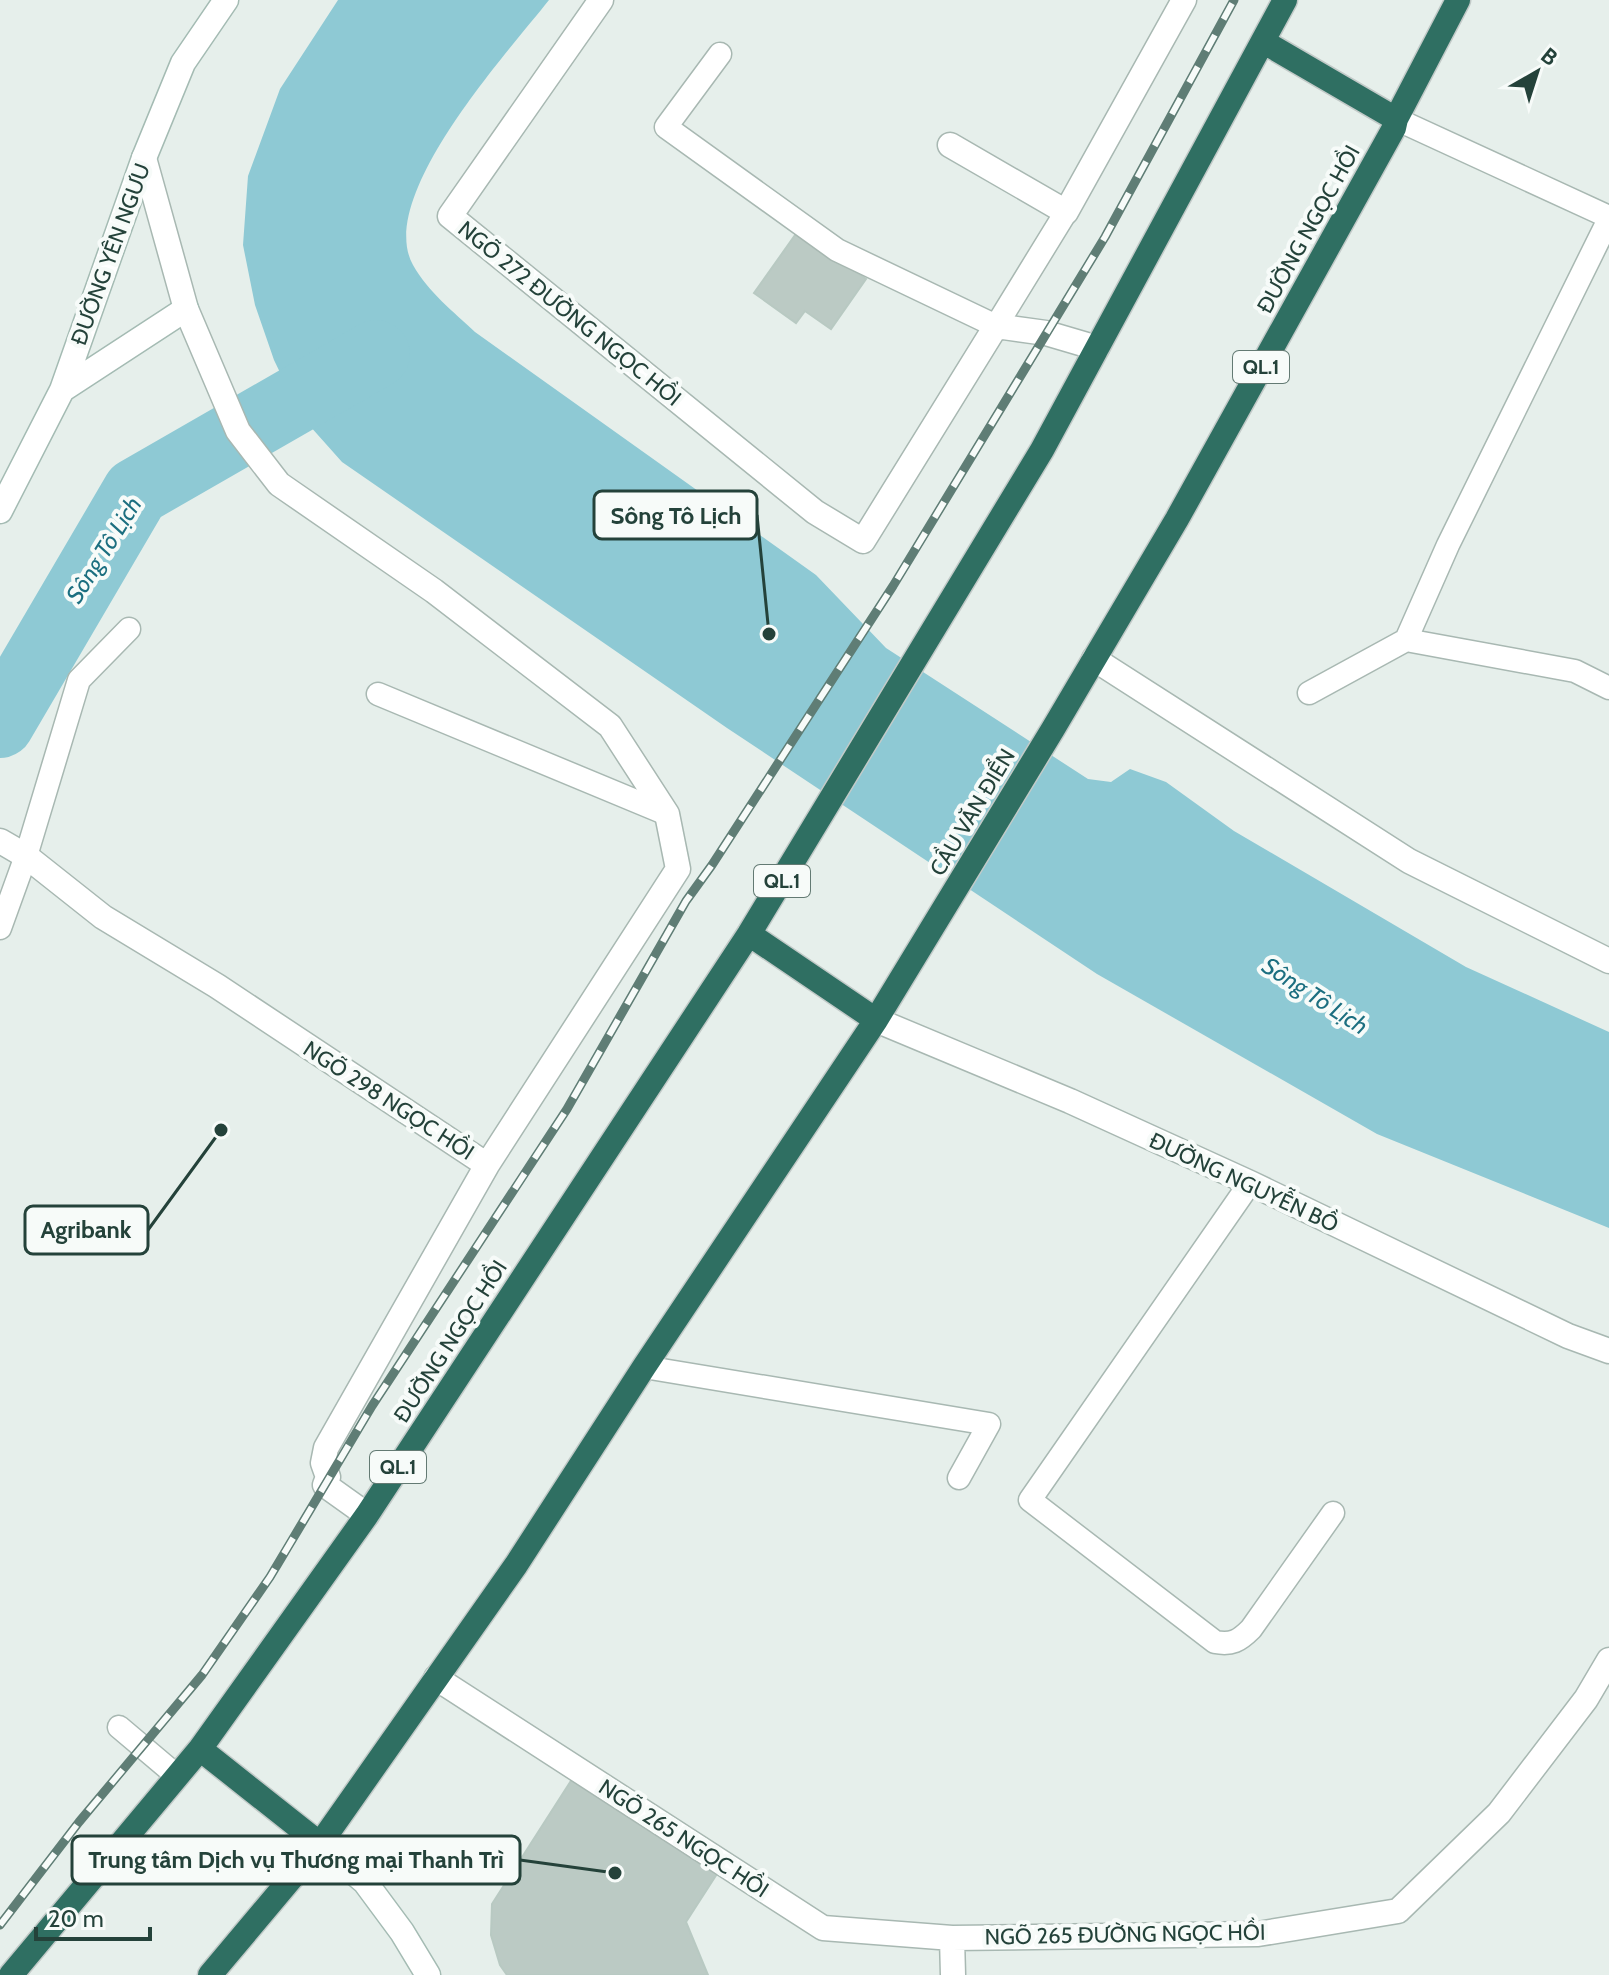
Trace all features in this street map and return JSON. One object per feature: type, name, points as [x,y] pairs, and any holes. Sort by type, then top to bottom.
[{"type":"highway","name":"QL.1","points":[[1097,348],[1285,0]]},
{"type":"highway","name":"ĐƯỜNG NGỌC HỒI","points":[[1053,729],[1185,505],[1394,128],[1458,0]]},
{"type":"highway","points":[[1264,42],[1396,119]]},
{"type":"highway","name":"ĐƯỜNG NGỌC HỒI","points":[[11,1975],[200,1749],[367,1515],[749,934],[1042,450],[1097,348]]},
{"type":"highway","name":"CẦU VĂN ĐIỂN","points":[[876,1020],[1053,729]]},
{"type":"highway","points":[[749,934],[876,1020]]},
{"type":"highway","name":"QL.1","points":[[210,1975],[320,1844],[516,1565],[876,1020]]},
{"type":"highway","points":[[200,1749],[320,1844]]},
{"type":"street","name":"ĐƯỜNG YÊN NGƯU","points":[[0,511],[62,390],[144,158],[183,63],[226,0]]},
{"type":"street","name":"NGÕ 272 ĐƯỜNG NGỌC HỒI","points":[[601,0],[450,216],[815,512],[863,541],[996,326]]},
{"type":"street","points":[[950,145],[1066,212],[1184,0]]},
{"type":"street","points":[[144,158],[186,309],[238,431],[279,484],[434,591],[610,726],[667,814],[678,869],[487,1165]]},
{"type":"street","points":[[62,390],[186,309]]},
{"type":"street","points":[[996,326],[1046,333],[1097,348]]},
{"type":"street","points":[[1094,659],[1409,861],[1609,961]]},
{"type":"street","name":"NGÕ 298 NGỌC HỒI","points":[[0,841],[26,856],[103,917],[217,986],[487,1165],[326,1448],[323,1463],[328,1477],[325,1485],[367,1515]]},
{"type":"street","name":"ĐƯỜNG NGUYỄN BỒ","points":[[876,1020],[1070,1101],[1250,1183],[1568,1336],[1609,1351]]},
{"type":"street","name":"NGÕ 265 ĐƯỜNG NGỌC HỒI","points":[[952,1938],[1258,1934],[1398,1911],[1499,1813],[1586,1699],[1609,1660]]},
{"type":"street","name":"NGÕ 265 NGỌC HỒI","points":[[436,1678],[823,1928],[952,1938]]},
{"type":"street","points":[[320,1844],[365,1882],[402,1932],[428,1975]]},
{"type":"street","points":[[952,1938],[953,1975]]},
{"type":"lane","points":[[720,54],[666,127],[837,250],[996,326],[1066,212]]},
{"type":"lane","points":[[1309,693],[1406,640],[1448,545],[1609,218],[1396,119]]},
{"type":"lane","points":[[0,928],[26,856],[79,680],[129,629]]},
{"type":"lane","points":[[1406,640],[1575,671],[1609,688]]},
{"type":"lane","points":[[378,694],[667,814]]},
{"type":"lane","points":[[1250,1183],[1030,1500],[1215,1642],[1227,1644],[1238,1641],[1251,1629],[1333,1513]]},
{"type":"lane","points":[[644,1367],[989,1424],[959,1478]]},
{"type":"lane","points":[[119,1727],[177,1776]]},
{"type":"water","points":[[338,0],[549,0],[451,126],[412,202],[406,236],[413,265],[426,284],[475,332],[816,575],[886,648],[1088,779],[1111,782],[1130,769],[1166,782],[1234,831],[1466,967],[1609,1032],[1609,1228],[1377,1134],[1097,974],[727,728],[342,462],[301,416],[274,360],[255,305],[243,245],[248,176],[280,89]]},
{"type":"building","points":[[798,231],[866,279],[831,329],[805,311],[796,323],[754,293]]},
{"type":"building","points":[[576,1773],[722,1866],[686,1922],[708,1975],[507,1975],[500,1965],[491,1935],[492,1904]]},
{"type":"waterway","name":"Sông Tô Lịch","points":[[0,724],[136,492],[376,354]]},
{"type":"railway","points":[[0,1925],[79,1822],[202,1675],[270,1577],[372,1406],[567,1109],[686,901],[893,586],[1105,237],[1234,0]]},
{"type":"place","name":"Sông Tô Lịch","points":[[769,634]]},
{"type":"place","name":"Agribank","points":[[221,1130]]},
{"type":"place","name":"Trung tâm Dịch vụ Thương mại Thanh Trì","points":[[615,1873]]}]
